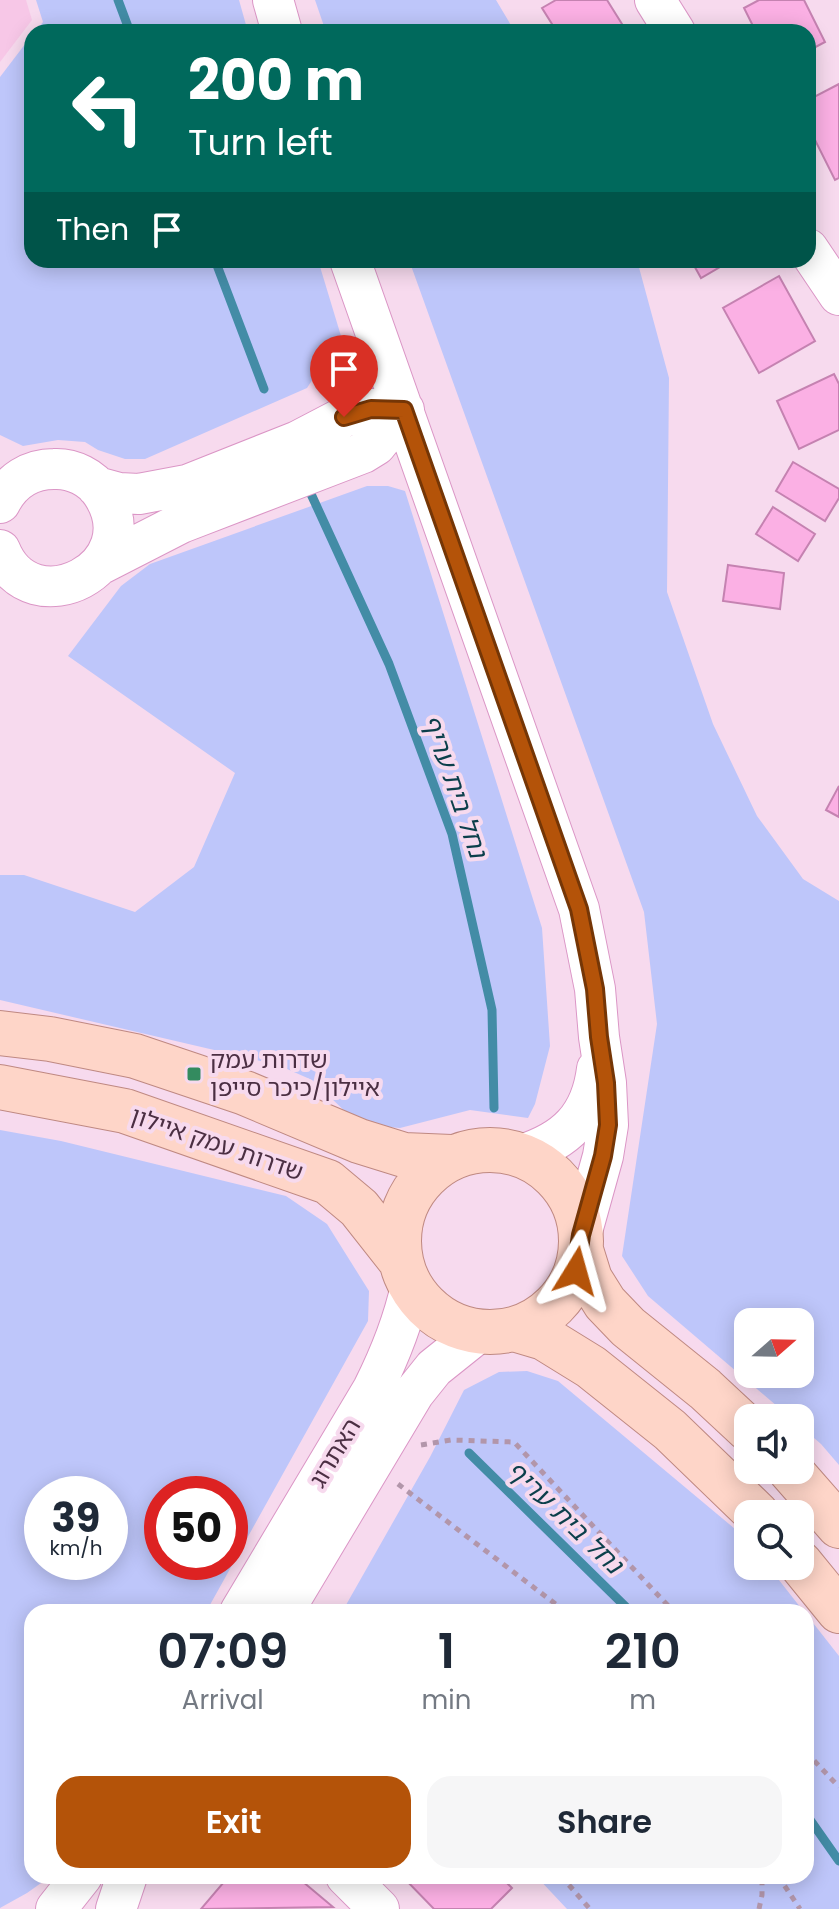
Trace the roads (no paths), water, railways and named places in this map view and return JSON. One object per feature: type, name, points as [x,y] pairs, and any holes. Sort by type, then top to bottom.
[{"type":"main road","points":[[0,1033],[50,1039],[135,1056],[245,1093],[359,1141],[404,1155],[451,1157]]},
{"type":"main road","name":"שדרות עמק איילון","points":[[0,1087],[125,1111],[328,1182],[359,1208],[406,1273]]},
{"type":"main road","points":[[734,1416],[628,1327],[605,1303],[590,1279],[577,1214],[556,1178],[540,1164],[498,1149],[474,1150],[451,1157],[426,1175],[408,1200],[399,1229],[406,1273],[421,1301],[438,1316],[458,1327],[544,1338],[591,1367],[670,1430],[742,1500]]},
{"type":"main road","points":[[497,1330],[535,1321],[552,1308],[566,1291],[576,1271],[581,1242]]},
{"type":"main road","points":[[802,1484],[839,1526]]},
{"type":"main road","points":[[814,1580],[839,1611]]},
{"type":"street","points":[[273,0],[280,24]]},
{"type":"street","points":[[655,0],[670,24]]},
{"type":"street","points":[[816,261],[839,295]]},
{"type":"street","points":[[353,268],[579,909],[595,989],[608,1125],[581,1242]]},
{"type":"street","points":[[97,487],[139,494],[187,485],[298,441],[344,417],[371,409],[404,410]]},
{"type":"street","points":[[99,565],[181,523],[363,453],[376,445],[404,410]]},
{"type":"street","points":[[0,550],[14,571],[29,581],[46,586],[64,586],[80,581],[106,557],[113,528],[109,504],[97,487],[81,475],[62,468],[42,469],[8,485]]},
{"type":"street","points":[[521,1155],[548,1147],[580,1118],[597,1073],[599,1037]]},
{"type":"street","name":"האתרוג","points":[[245,1604],[373,1389],[392,1351],[403,1322],[406,1273]]},
{"type":"street","name":"האתרוג","points":[[288,1604],[414,1393],[434,1368],[497,1330]]},
{"type":"street","points":[[56,1909],[76,1884]]},
{"type":"street","points":[[116,1909],[124,1884]]},
{"type":"street","points":[[354,1884],[379,1909]]},
{"type":"waterway","name":"נחל בית עריף","points":[[118,0],[127,24]]},
{"type":"waterway","name":"נחל בית עריף","points":[[218,268],[264,389]]},
{"type":"waterway","name":"נחל בית עריף","points":[[311,494],[389,664],[452,834],[492,1010],[494,1108]]},
{"type":"waterway","name":"נחל בית עריף","points":[[469,1453],[623,1604]]},
{"type":"waterway","name":"נחל בית עריף","points":[[814,1825],[839,1861]]},
{"type":"place","name":"שדרות עמק איילון/כיכר סייפן","points":[[194,1074]]}]
